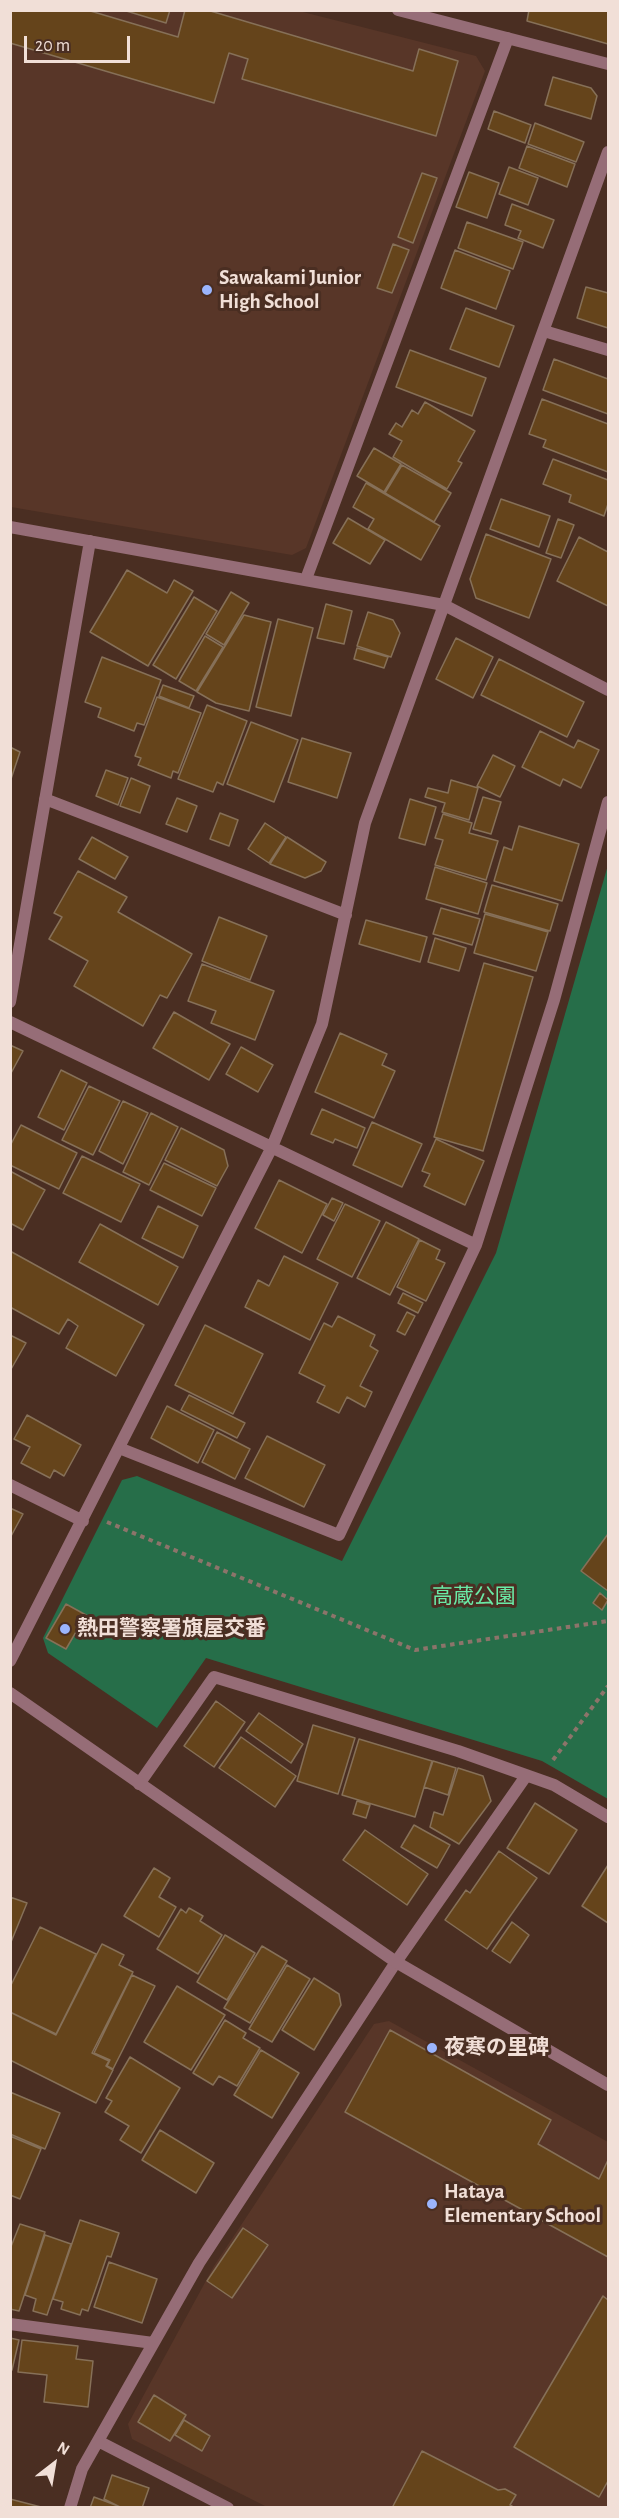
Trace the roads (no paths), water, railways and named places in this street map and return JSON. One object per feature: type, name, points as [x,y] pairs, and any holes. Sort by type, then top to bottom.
[{"type":"street","points":[[398,10],[433,15],[508,38],[609,64]]},
{"type":"street","points":[[306,579],[508,38]]},
{"type":"street","points":[[10,1661],[272,1148],[322,1024],[365,823],[609,152]]},
{"type":"street","points":[[544,331],[609,350]]},
{"type":"street","points":[[10,527],[444,605],[609,690]]},
{"type":"street","points":[[10,1002],[90,541]]},
{"type":"street","points":[[45,799],[346,915]]},
{"type":"street","points":[[119,1448],[339,1535],[476,1245],[554,1000],[609,801]]},
{"type":"street","points":[[10,1022],[476,1245]]},
{"type":"street","points":[[10,1485],[85,1517]]},
{"type":"street","points":[[139,1784],[213,1677],[458,1751],[554,1785],[609,1817]]},
{"type":"street","points":[[10,1694],[396,1962],[609,2085]]},
{"type":"street","points":[[70,2508],[82,2469],[199,2263],[396,1962],[532,1778]]},
{"type":"street","points":[[10,2325],[153,2343]]},
{"type":"street","points":[[98,2441],[228,2508]]},
{"type":"place","name":"Sawakami Junior High School","points":[[207,290]]},
{"type":"place","name":"熱田警察署旗屋交番","points":[[65,1629]]},
{"type":"place","name":"夜寒の里碑","points":[[432,2048]]},
{"type":"place","name":"Hataya Elementary School","points":[[432,2204]]},
{"type":"park label","name":"高蔵公園","points":[[474,1597]]}]
